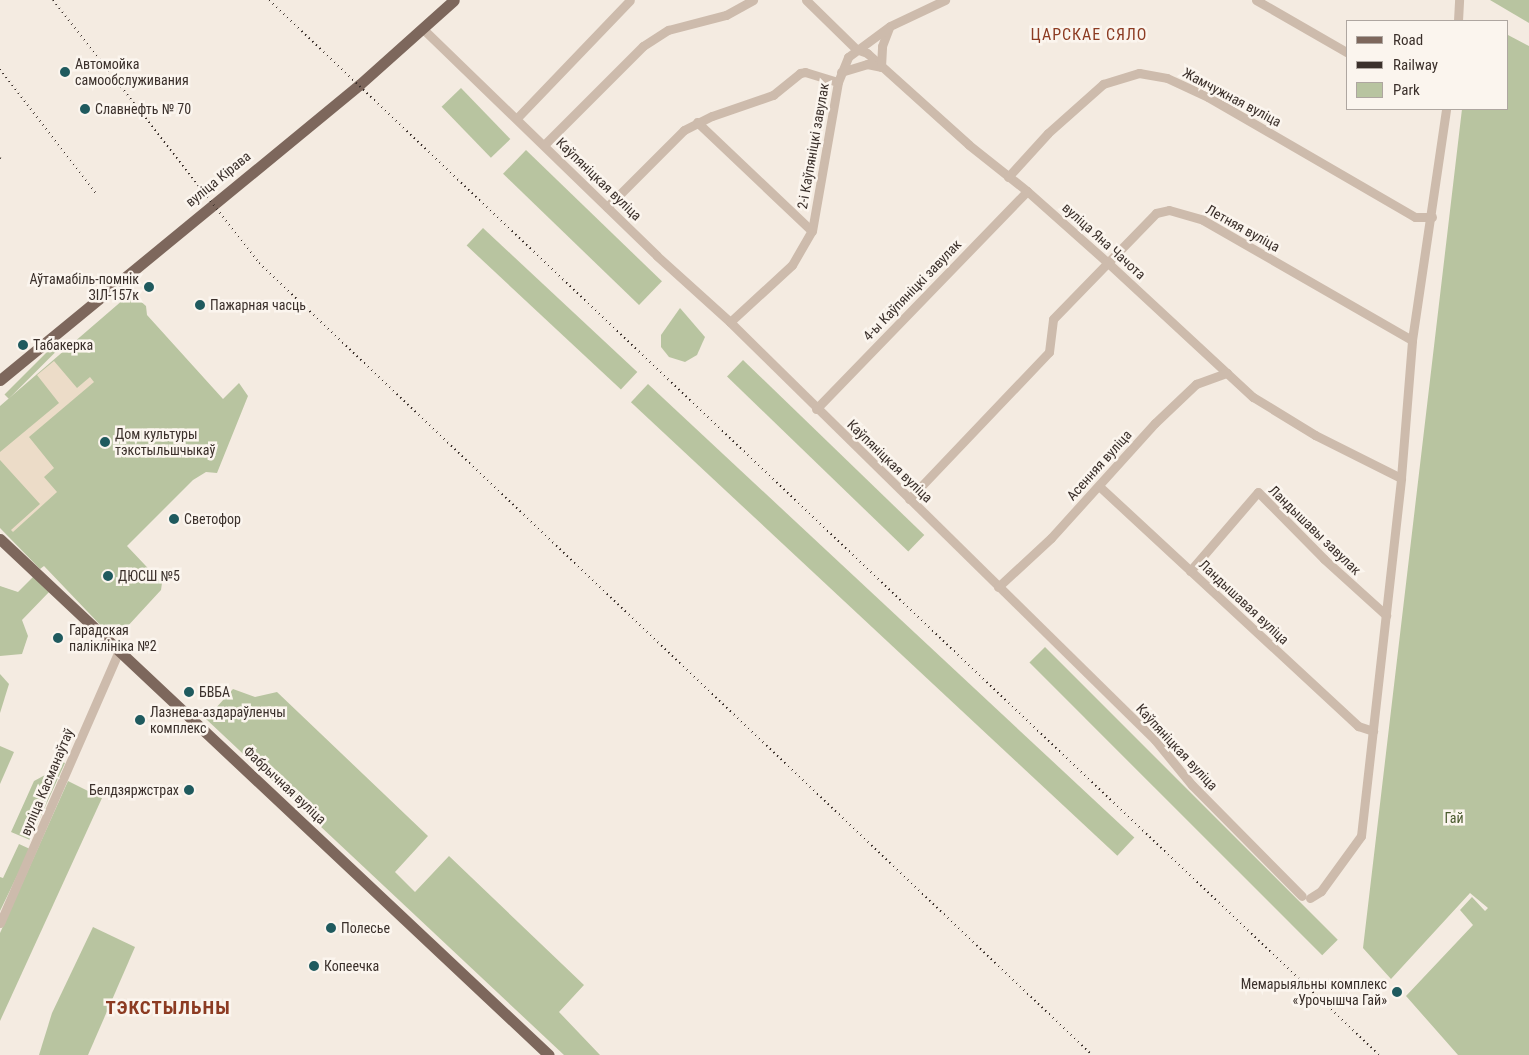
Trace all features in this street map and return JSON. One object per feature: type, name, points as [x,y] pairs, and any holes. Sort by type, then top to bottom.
[{"type":"main road","name":"вуліца Кірава","points":[[0,380],[359,85],[454,0]]},
{"type":"main road","name":"Фабрычная вуліца","points":[[0,538],[549,1055]]},
{"type":"street","points":[[517,118],[630,0]]},
{"type":"street","points":[[544,146],[643,46],[668,30],[726,15],[753,0]]},
{"type":"street","name":"вуліца Яна Чачота","points":[[806,0],[856,49],[867,53],[1008,177],[1027,191],[1254,397],[1315,435],[1401,478]]},
{"type":"street","name":"2-і Каўпяніцкі завулак","points":[[730,322],[792,265],[812,230],[838,82],[841,72],[856,49],[890,26],[945,0]]},
{"type":"street","points":[[1256,0],[1346,51]]},
{"type":"street","points":[[1458,20],[1459,0]]},
{"type":"street","points":[[841,72],[867,64],[881,67],[882,46],[890,26]]},
{"type":"street","name":"Каўпяніцкая вуліца","points":[[422,28],[607,207],[730,322],[816,409],[1155,740],[1192,785],[1306,897],[1321,891],[1361,836],[1372,731]]},
{"type":"street","points":[[607,207],[684,130],[697,122],[773,95],[805,72],[838,82]]},
{"type":"street","name":"Жамчужная вуліца","points":[[1008,177],[1048,132],[1103,84],[1138,73],[1168,78],[1208,96],[1415,217],[1432,217]]},
{"type":"street","points":[[1372,731],[1401,478],[1412,340],[1432,217],[1446,110]]},
{"type":"street","points":[[697,122],[812,230]]},
{"type":"street","name":"4-ы Каўпяніцкі завулак","points":[[816,409],[1027,191]]},
{"type":"street","name":"Летняя вуліца","points":[[909,499],[1049,352],[1053,319],[1156,213],[1169,210],[1188,214],[1203,220],[1412,340]]},
{"type":"street","name":"Асенняя вуліца","points":[[998,587],[1051,538],[1100,487],[1155,423],[1196,384],[1227,373]]},
{"type":"street","name":"Ландышавая вуліца","points":[[1100,487],[1358,726],[1372,731]]},
{"type":"street","name":"Ландышавы завулак","points":[[1190,571],[1258,492],[1324,559],[1386,615]]},
{"type":"street","name":"вуліца Касманаўтаў","points":[[0,923],[120,651]]},
{"type":"green space","points":[[1490,0],[1529,0],[1529,23]]},
{"type":"green space","name":"Гай","points":[[1509,36],[1529,46],[1529,1055],[1458,1055],[1406,996],[1473,925],[1460,910],[1472,897],[1485,911],[1488,908],[1470,893],[1391,979],[1363,948],[1462,110],[1509,110]]},
{"type":"green space","points":[[461,88],[510,139],[491,158],[442,107]]},
{"type":"green space","points":[[526,150],[662,281],[639,305],[503,174]]},
{"type":"green space","points":[[483,228],[637,372],[621,389],[467,246]]},
{"type":"green space","points":[[131,293],[146,306],[147,315],[223,399],[239,383],[248,396],[217,473],[206,472],[193,480],[127,546],[162,583],[161,590],[126,628],[107,632],[44,566],[40,569],[0,528],[0,406]]},
{"type":"green space","points":[[680,308],[705,337],[697,355],[685,362],[669,357],[661,347],[661,335]]},
{"type":"green space","points":[[54,345],[58,349],[9,399],[5,394]]},
{"type":"green space","points":[[743,360],[924,535],[908,552],[727,377]]},
{"type":"green space","points":[[648,384],[1134,838],[1117,856],[631,402]]},
{"type":"green space","points":[[34,576],[50,591],[22,620],[28,636],[22,654],[0,656],[0,586],[18,592]]},
{"type":"green space","points":[[1045,647],[1338,940],[1322,955],[1029,663]]},
{"type":"green space","points":[[0,674],[9,684],[0,713]]},
{"type":"green space","points":[[233,689],[255,697],[277,692],[428,836],[395,872],[415,892],[449,856],[584,985],[559,1012],[600,1055],[564,1055],[206,719]]},
{"type":"green space","points":[[0,746],[14,752],[0,784]]},
{"type":"green space","points":[[55,759],[65,763],[30,840],[11,832],[34,781],[47,774]]},
{"type":"green space","points":[[68,781],[102,798],[0,1021],[0,933]]},
{"type":"green space","points":[[19,844],[30,849],[0,911],[0,877],[3,878]]},
{"type":"green space","points":[[93,927],[135,947],[88,1055],[39,1055],[52,1013]]},
{"type":"shaded area","points":[[54,361],[77,388],[90,377],[94,382],[29,437],[54,468],[44,477],[57,492],[13,532],[11,530],[40,504],[0,460],[0,452],[59,403],[37,375]]},
{"type":"railway","points":[[53,0],[259,263],[1092,1055]]},
{"type":"railway","points":[[269,0],[1379,1055]]},
{"type":"railway","points":[[0,69],[97,195]]},
{"type":"place","name":"Автомойка самообслуживания","points":[[65,72]]},
{"type":"place","name":"Славнефть № 70","points":[[85,109]]},
{"type":"place","name":"Аўтамабіль-помнік ЗІЛ-157к","points":[[149,287]]},
{"type":"place","name":"Пажарная часць","points":[[200,305]]},
{"type":"place","name":"Табакерка","points":[[23,345]]},
{"type":"place","name":"Дом культуры тэкстыльшчыкаў","points":[[105,442]]},
{"type":"place","name":"Светофор","points":[[174,519]]},
{"type":"place","name":"ДЮСШ №5","points":[[108,576]]},
{"type":"place","name":"Гарадская паліклініка №2","points":[[58,638]]},
{"type":"place","name":"БВБА","points":[[189,692]]},
{"type":"place","name":"Лазнева-аздараўленчы комплекс","points":[[140,720]]},
{"type":"place","name":"Белдзяржстрах","points":[[189,790]]},
{"type":"place","name":"Полесье","points":[[331,928]]},
{"type":"place","name":"Копеечка","points":[[314,966]]},
{"type":"place","name":"Мемарыяльны комплекс «Урочышча Гай»","points":[[1397,992]]},
{"type":"district","name":"ЦАРСКАЕ СЯЛО","points":[[1089,35]]},
{"type":"district","name":"ТЭКСТЫЛЬНЫ","points":[[168,1008]]}]
